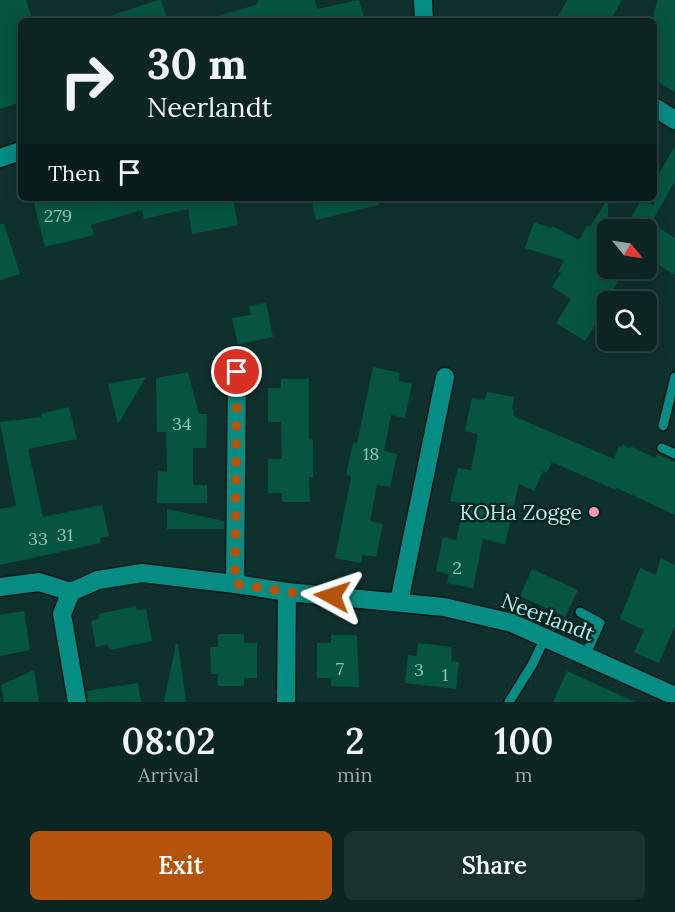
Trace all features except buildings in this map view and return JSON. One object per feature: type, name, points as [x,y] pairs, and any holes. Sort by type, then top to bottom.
[{"type":"street","points":[[423,0],[424,18]]},
{"type":"street","points":[[657,109],[675,120]]},
{"type":"street","points":[[0,158],[18,152]]},
{"type":"street","points":[[235,584],[237,372]]},
{"type":"street","points":[[399,602],[445,377]]},
{"type":"street","name":"Neerlandt","points":[[71,592],[98,580],[142,573],[287,592],[444,607],[512,623],[675,695]]},
{"type":"street","points":[[0,587],[39,582],[71,592],[62,614],[77,702]]},
{"type":"street","points":[[286,702],[287,592]]},
{"type":"street","points":[[672,702],[675,695]]},
{"type":"lane","points":[[663,426],[675,377]]},
{"type":"lane","points":[[662,448],[675,454]]},
{"type":"lane","points":[[580,612],[600,623],[585,656]]},
{"type":"lane","points":[[509,702],[532,665],[545,638]]},
{"type":"place","name":"KOHa Zogge","points":[[594,512]]},
{"type":"route","points":[[237,372],[235,584],[332,596]]}]
